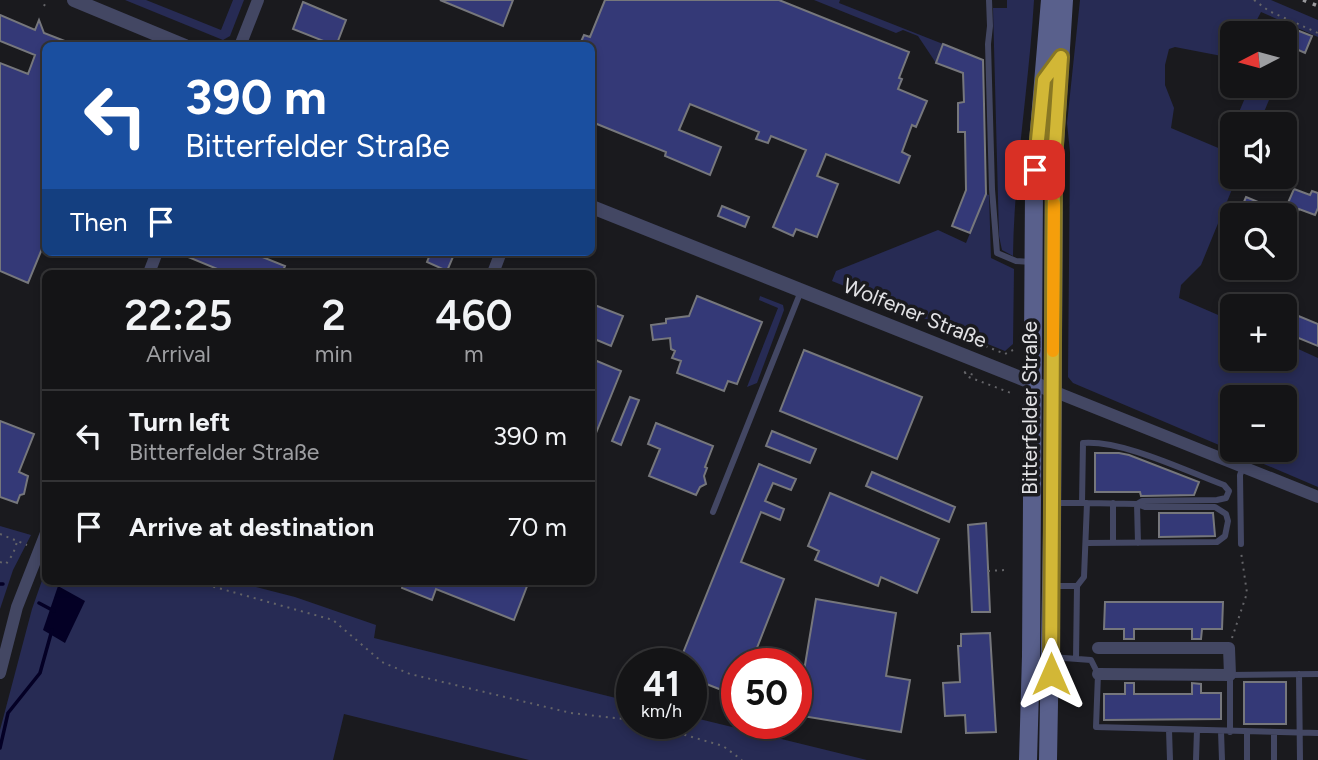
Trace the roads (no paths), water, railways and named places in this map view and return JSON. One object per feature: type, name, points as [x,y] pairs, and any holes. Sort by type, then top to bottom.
[{"type":"main road","name":"Bitterfelder Straße","points":[[1028,760],[1034,190],[1050,0]]},
{"type":"main road","name":"Bitterfelder Straße","points":[[1048,760],[1055,128],[1064,0]]},
{"type":"main road","points":[[1044,80],[1061,57]]},
{"type":"street","points":[[74,0],[176,42]]},
{"type":"street","points":[[242,42],[258,0]]},
{"type":"street","name":"Wolfener Straße","points":[[595,208],[1053,391]]},
{"type":"street","points":[[1053,391],[1318,497]]},
{"type":"street","points":[[0,673],[17,607],[42,543]]},
{"type":"street","points":[[1095,654],[1229,648],[1230,675],[1098,674]]},
{"type":"lane","points":[[989,0],[992,189],[998,253],[1016,261],[1032,262]]},
{"type":"lane","points":[[713,512],[801,290]]},
{"type":"lane","points":[[1076,659],[1077,586],[1084,578],[1086,543],[1083,443],[1097,442],[1150,457],[1224,485],[1229,491]]},
{"type":"lane","points":[[1241,544],[1240,490],[1243,467]]},
{"type":"lane","points":[[1229,491],[1240,490]]},
{"type":"lane","points":[[1137,504],[1142,501],[1217,500],[1226,498],[1229,491]]},
{"type":"lane","points":[[1052,503],[1113,502],[1145,507],[1215,507],[1226,514],[1228,521],[1225,536],[1217,542],[1086,543]]},
{"type":"lane","points":[[1113,502],[1113,542]]},
{"type":"lane","points":[[1137,504],[1138,543]]},
{"type":"lane","points":[[1032,532],[1052,532]]},
{"type":"lane","points":[[1052,586],[1077,586]]},
{"type":"lane","points":[[1031,656],[1076,659],[1095,654],[1098,674],[1096,727],[1318,733]]},
{"type":"lane","points":[[1299,674],[1300,760]]},
{"type":"lane","points":[[1230,732],[1230,675],[1318,674]]},
{"type":"lane","points":[[1169,730],[1170,760]]},
{"type":"lane","points":[[1196,760],[1197,730]]},
{"type":"lane","points":[[1221,731],[1222,760]]},
{"type":"lane","points":[[1247,732],[1247,760]]},
{"type":"lane","points":[[1275,733],[1275,760]]},
{"type":"waterway","points":[[39,603],[54,611]]},
{"type":"waterway","points":[[0,748],[8,713],[40,673],[52,630]]},
{"type":"railway","points":[[1303,0],[1318,6]]}]
